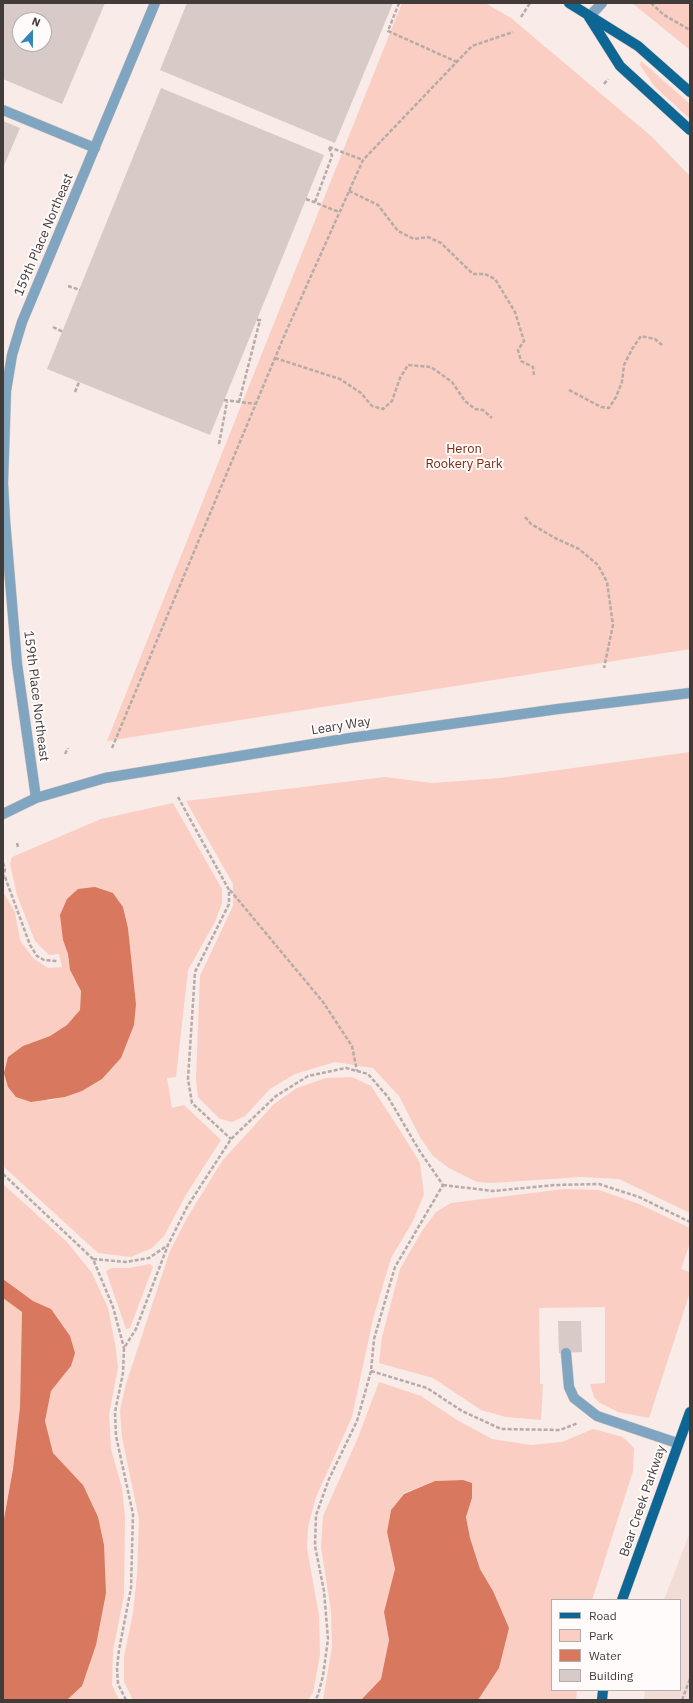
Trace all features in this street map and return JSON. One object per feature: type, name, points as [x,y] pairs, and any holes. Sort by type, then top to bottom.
[{"type":"main road","points":[[569,3],[589,18],[638,46],[690,92]]},
{"type":"main road","points":[[589,18],[620,66],[690,130]]},
{"type":"main road","name":"Bear Creek Parkway","points":[[622,1599],[677,1443],[690,1412]]},
{"type":"street","name":"159th Place Northeast","points":[[36,798],[17,664],[5,520],[4,483],[6,391],[12,355],[22,322],[155,3]]},
{"type":"street","points":[[589,18],[602,3]]},
{"type":"street","points":[[3,110],[95,148]]},
{"type":"street","name":"Leary Way","points":[[3,814],[36,798],[105,778],[214,759],[543,711],[690,693]]},
{"type":"street","points":[[566,1353],[569,1387],[574,1398],[597,1416],[677,1443]]},
{"type":"path","points":[[399,3],[388,30],[457,62]]},
{"type":"path","points":[[521,17],[530,3]]},
{"type":"path","points":[[651,3],[664,15],[690,30]]},
{"type":"path","points":[[112,748],[276,358],[363,160],[472,46],[513,32]]},
{"type":"path","points":[[315,202],[332,156],[329,147],[363,160]]},
{"type":"path","points":[[349,192],[378,205],[398,231],[414,239],[428,237],[440,243],[473,274],[485,274],[495,279],[515,312],[524,341],[518,350],[521,361],[532,367],[534,376]]},
{"type":"path","points":[[306,199],[339,212]]},
{"type":"path","points":[[68,286],[80,290]]},
{"type":"path","points":[[239,402],[260,320],[257,320]]},
{"type":"path","points":[[53,327],[63,332]]},
{"type":"path","points":[[569,390],[601,407],[609,408],[616,397],[622,382],[624,365],[641,336],[655,339],[662,346]]},
{"type":"path","points":[[276,358],[340,379],[361,392],[372,406],[383,409],[392,402],[400,378],[408,366],[431,367],[452,382],[465,401],[475,408],[483,410],[492,418]]},
{"type":"path","points":[[75,392],[79,382]]},
{"type":"path","points":[[219,444],[226,401],[257,404]]},
{"type":"path","points":[[525,517],[531,524],[579,549],[598,565],[607,582],[613,625],[604,668]]},
{"type":"path","points":[[65,754],[68,748]]},
{"type":"path","points":[[178,797],[229,890],[323,1002],[352,1046],[357,1071]]},
{"type":"path","points":[[17,843],[18,847]]},
{"type":"path","points":[[3,863],[5,869],[4,878],[30,945],[40,958],[44,960],[57,960]]},
{"type":"path","points":[[229,890],[228,904],[195,972],[188,1079],[192,1103],[231,1139]]},
{"type":"path","points":[[124,1348],[136,1329],[168,1245],[187,1207],[231,1139],[276,1096],[308,1076],[346,1068],[368,1074],[388,1097],[419,1150],[444,1185],[493,1191],[555,1185],[599,1184],[639,1197],[690,1222]]},
{"type":"path","points":[[3,1174],[93,1259],[113,1307],[124,1348],[123,1373],[115,1412],[116,1436],[133,1514],[131,1588],[117,1668],[118,1684],[126,1700]]},
{"type":"path","points":[[315,1700],[324,1676],[328,1639],[324,1591],[315,1546],[316,1515],[329,1479],[357,1420],[371,1371],[374,1339],[395,1267],[444,1185]]},
{"type":"path","points":[[93,1259],[126,1262],[148,1258],[168,1245]]},
{"type":"path","points":[[371,1371],[428,1388],[462,1411],[501,1429],[560,1430],[597,1416]]},
{"type":"path","points":[[682,1700],[690,1679]]},
{"type":"shaded area","points":[[690,1532],[690,1700],[644,1700],[645,1691],[681,1691],[681,1599],[664,1599]]},
{"type":"green space","name":"Heron Rookery Park","points":[[402,3],[485,3],[511,18],[651,136],[690,176],[690,649],[107,741]]},
{"type":"green space","points":[[632,3],[690,3],[690,50]]},
{"type":"green space","points":[[641,61],[690,104],[690,119],[655,87],[640,65]]},
{"type":"green space","points":[[690,752],[690,1213],[619,1179],[581,1177],[491,1183],[477,1182],[449,1168],[433,1156],[420,1137],[399,1096],[373,1068],[335,1062],[295,1074],[270,1089],[245,1116],[232,1122],[220,1119],[198,1097],[196,1080],[200,976],[233,906],[233,884],[186,801],[385,777],[432,783],[500,778]]},
{"type":"green space","points":[[173,803],[222,889],[222,903],[215,922],[188,970],[176,1077],[167,1078],[172,1108],[184,1105],[221,1140],[187,1193],[164,1236],[152,1248],[131,1257],[98,1253],[3,1166],[3,892],[15,912],[20,940],[33,958],[48,968],[62,967],[59,954],[49,955],[35,941],[17,895],[10,864],[12,857],[101,819]],"holes":[[[113,893],[123,907],[128,928],[136,1004],[121,1058],[102,1079],[82,1091],[48,1101],[23,1046],[50,1036],[67,1025],[80,1010],[81,991],[70,970],[68,954],[63,940]]]},
{"type":"green space","points":[[352,1077],[371,1086],[401,1132],[420,1163],[424,1194],[413,1221],[391,1258],[373,1319],[352,1417],[316,1497],[308,1527],[307,1548],[319,1616],[320,1654],[313,1693],[308,1700],[133,1700],[124,1682],[124,1657],[133,1613],[137,1575],[139,1519],[122,1437],[120,1410],[126,1384],[170,1251],[187,1218],[222,1161],[274,1104],[297,1088],[326,1078]]},
{"type":"green space","points":[[3,1184],[66,1241],[92,1273],[108,1308],[118,1368],[109,1414],[111,1449],[122,1488],[125,1517],[124,1596],[113,1650],[112,1685],[119,1700],[67,1700],[82,1686],[83,1485],[53,1453],[45,1421],[51,1391],[71,1366],[51,1309],[33,1301],[3,1279]]},
{"type":"green space","points":[[564,1189],[599,1190],[639,1204],[690,1228],[690,1243],[681,1269],[690,1272],[690,1292],[649,1418],[618,1412],[600,1403],[594,1397],[590,1384],[605,1383],[605,1307],[539,1308],[540,1384],[543,1384],[541,1420],[506,1417],[481,1410],[433,1378],[379,1363],[382,1337],[400,1269],[422,1231],[436,1212],[451,1203]]},
{"type":"green space","points":[[150,1264],[153,1267],[130,1328],[126,1329],[106,1271],[112,1268],[129,1268]]},
{"type":"green space","points":[[3,1298],[22,1312],[20,1407],[13,1469],[3,1524]]},
{"type":"green space","points":[[379,1382],[421,1396],[457,1420],[492,1439],[531,1445],[562,1442],[593,1429],[623,1437],[634,1448],[633,1471],[592,1599],[551,1599],[551,1691],[577,1691],[576,1700],[478,1700],[499,1668],[493,1591],[480,1569],[470,1538],[466,1517],[472,1498],[472,1483],[463,1480],[435,1481],[404,1493],[391,1510],[387,1532],[395,1569],[384,1612],[389,1640],[381,1679],[361,1700],[323,1700],[332,1647],[331,1611],[321,1547],[323,1516],[357,1440]]},
{"type":"water","points":[[95,887],[113,893],[123,907],[128,928],[136,1004],[134,1025],[121,1058],[102,1079],[82,1091],[65,1097],[31,1102],[16,1097],[8,1087],[4,1073],[8,1057],[23,1046],[50,1036],[67,1025],[80,1010],[81,991],[70,970],[68,954],[63,940],[60,915],[67,899],[78,889]]},
{"type":"water","points":[[3,1279],[33,1301],[51,1309],[70,1336],[75,1353],[71,1366],[51,1391],[45,1421],[53,1453],[83,1485],[98,1517],[104,1545],[106,1593],[96,1645],[82,1686],[67,1700],[3,1700],[3,1524],[13,1469],[20,1407],[22,1312],[3,1298]]},
{"type":"water","points":[[463,1480],[472,1483],[472,1498],[466,1517],[470,1538],[480,1569],[493,1591],[509,1628],[499,1668],[478,1700],[361,1700],[381,1679],[389,1640],[384,1612],[395,1569],[387,1532],[391,1510],[404,1494],[435,1481]]},
{"type":"building","points":[[3,3],[105,3],[62,104],[3,79]]},
{"type":"building","points":[[187,3],[393,3],[335,143],[160,70]]},
{"type":"building","points":[[161,88],[324,155],[210,435],[47,369]]},
{"type":"building","points":[[3,121],[20,128],[3,168]]},
{"type":"building","points":[[558,1321],[581,1321],[582,1352],[559,1353]]}]
